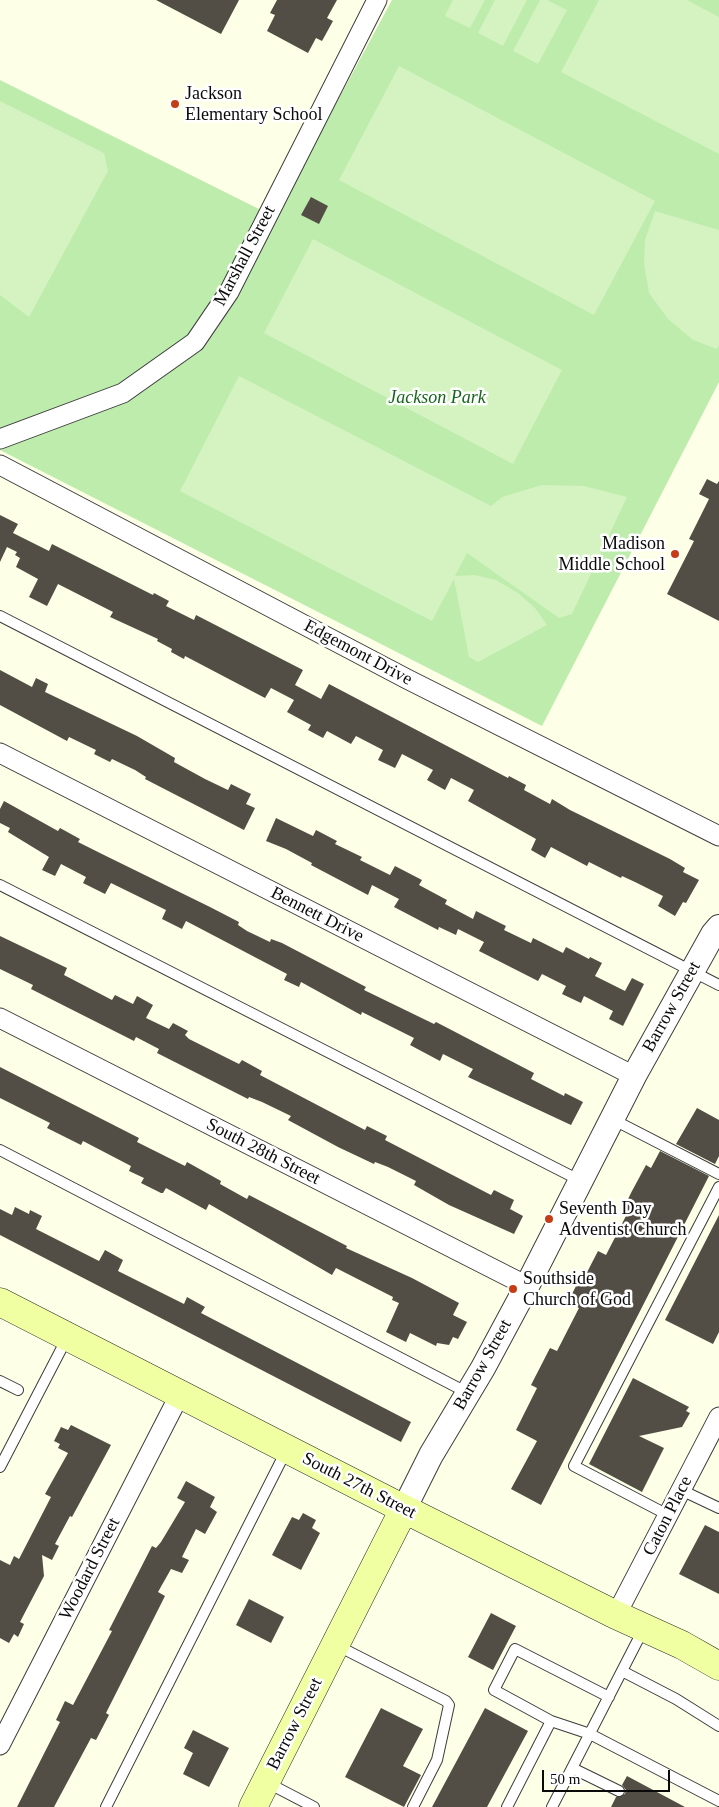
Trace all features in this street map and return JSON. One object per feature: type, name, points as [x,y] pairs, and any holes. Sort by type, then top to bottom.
[{"type":"main road","name":"South 27th Street","points":[[0,1302],[404,1509],[616,1615],[682,1645],[719,1666]]},
{"type":"main road","name":"Barrow Street","points":[[253,1807],[404,1509]]},
{"type":"street","name":"Marshall Street","points":[[0,439],[123,393],[195,342],[229,292],[378,0]]},
{"type":"street","name":"Edgemont Drive","points":[[0,465],[407,679],[719,836]]},
{"type":"street","name":"Bennett Drive","points":[[0,753],[634,1076]]},
{"type":"street","name":"Barrow Street","points":[[404,1509],[431,1455],[468,1393],[526,1286],[634,1076],[713,934],[719,927]]},
{"type":"street","name":"South 28th Street","points":[[0,1018],[526,1286]]},
{"type":"street","name":"Woodard Street","points":[[0,1745],[180,1394]]},
{"type":"street","name":"Caton Place","points":[[616,1615],[719,1417]]},
{"type":"lane","points":[[0,616],[719,985]]},
{"type":"lane","points":[[0,885],[580,1181]]},
{"type":"lane","points":[[612,1119],[719,1174]]},
{"type":"lane","points":[[0,1150],[468,1393]]},
{"type":"lane","points":[[668,1515],[574,1466],[719,1187]]},
{"type":"lane","points":[[0,1468],[68,1337]]},
{"type":"lane","points":[[0,1381],[18,1390]]},
{"type":"lane","points":[[106,1807],[287,1449]]},
{"type":"lane","points":[[681,1490],[719,1508]]},
{"type":"lane","points":[[552,1807],[644,1628]]},
{"type":"lane","points":[[335,1645],[446,1701],[449,1705],[438,1760],[413,1807]]},
{"type":"lane","points":[[609,1697],[515,1649],[494,1690],[551,1721],[590,1734],[719,1800]]},
{"type":"lane","points":[[622,1671],[676,1698],[719,1726]]},
{"type":"lane","points":[[507,1807],[551,1721]]},
{"type":"lane","points":[[572,1768],[619,1791]]},
{"type":"lane","points":[[266,1782],[314,1807]]},
{"type":"green space","name":"Jackson Park","points":[[392,0],[719,0],[719,382],[542,726],[0,450],[0,80],[275,217]]},
{"type":"green space","points":[[453,0],[485,0],[470,28],[445,16]]},
{"type":"green space","points":[[495,0],[527,0],[503,46],[478,33]]},
{"type":"green space","points":[[540,0],[547,0],[567,10],[538,64],[513,51]]},
{"type":"green space","points":[[599,0],[687,0],[719,17],[719,154],[561,72]]},
{"type":"green space","points":[[399,66],[655,201],[594,315],[339,180]]},
{"type":"green space","points":[[0,101],[104,153],[108,171],[29,317],[0,295]]},
{"type":"green space","points":[[655,211],[719,230],[719,345],[717,349],[693,340],[668,319],[649,293],[644,264],[645,240]]},
{"type":"green space","points":[[313,239],[562,370],[513,464],[264,333]]},
{"type":"green space","points":[[239,376],[491,506],[502,497],[542,485],[584,486],[627,497],[572,614],[559,618],[467,553],[455,576],[474,575],[496,580],[518,593],[535,608],[547,625],[478,662],[469,657],[454,579],[432,621],[180,491]]},
{"type":"building","points":[[156,0],[239,0],[221,34]]},
{"type":"building","points":[[277,0],[337,0],[327,18],[333,21],[322,41],[316,38],[308,53],[267,31],[275,15],[270,13]]},
{"type":"building","points":[[311,197],[328,206],[319,224],[301,215]]},
{"type":"building","points":[[707,479],[717,484],[719,481],[719,621],[667,594],[694,541],[689,539],[709,499],[699,494]]},
{"type":"building","points":[[0,515],[18,524],[13,533],[49,551],[52,544],[153,595],[154,593],[169,601],[166,606],[194,620],[196,615],[303,670],[295,685],[321,699],[329,684],[508,778],[509,776],[526,785],[524,790],[550,804],[552,799],[570,810],[670,859],[685,868],[683,872],[699,880],[686,903],[683,902],[675,916],[658,906],[663,896],[622,876],[621,878],[589,862],[587,866],[551,847],[545,858],[531,850],[536,839],[468,801],[474,790],[451,778],[445,790],[427,780],[433,770],[402,754],[395,768],[378,760],[383,750],[356,736],[351,744],[327,731],[323,738],[308,730],[311,725],[287,712],[294,700],[271,688],[265,698],[185,656],[184,659],[171,652],[172,649],[157,641],[158,639],[110,617],[113,612],[58,584],[47,606],[29,597],[38,579],[16,567],[20,558],[15,555],[17,552],[7,547],[0,562]]},
{"type":"building","points":[[0,670],[32,687],[36,678],[48,684],[45,692],[137,736],[175,758],[174,762],[205,779],[228,790],[231,784],[251,794],[246,804],[255,808],[244,830],[145,779],[146,777],[135,770],[112,759],[110,762],[94,754],[96,750],[69,737],[67,741],[0,705]]},
{"type":"building","points":[[4,801],[58,831],[60,828],[80,839],[78,842],[239,922],[238,925],[247,931],[270,942],[271,939],[282,943],[366,987],[364,990],[434,1024],[436,1022],[534,1073],[531,1079],[564,1096],[565,1093],[583,1102],[571,1125],[468,1077],[473,1069],[443,1054],[440,1061],[410,1045],[414,1038],[362,1012],[361,1015],[301,982],[299,987],[284,980],[287,974],[186,921],[182,929],[162,919],[166,910],[111,883],[105,894],[83,883],[86,877],[61,864],[55,876],[42,870],[49,857],[8,832],[10,828],[0,823],[0,809]]},
{"type":"building","points":[[276,818],[313,836],[316,830],[337,841],[335,844],[362,857],[360,860],[390,875],[395,866],[422,880],[419,885],[447,900],[445,904],[473,919],[476,911],[506,926],[504,930],[531,943],[533,938],[563,953],[566,947],[589,959],[590,957],[602,963],[595,976],[625,991],[632,978],[644,984],[623,1026],[609,1019],[613,1011],[584,996],[581,1003],[562,994],[566,986],[542,974],[538,981],[479,951],[484,942],[458,929],[456,935],[439,927],[438,930],[394,907],[399,899],[372,885],[368,895],[311,865],[312,863],[286,849],[266,841]]},
{"type":"building","points":[[0,936],[67,968],[64,975],[112,1000],[115,995],[133,1004],[137,996],[153,1005],[146,1018],[169,1029],[173,1023],[188,1031],[185,1035],[189,1039],[239,1064],[242,1060],[262,1071],[260,1075],[365,1130],[367,1126],[387,1136],[385,1140],[491,1195],[494,1190],[514,1200],[510,1209],[523,1216],[514,1234],[449,1205],[414,1185],[416,1181],[388,1167],[375,1162],[374,1164],[338,1147],[288,1120],[291,1116],[262,1102],[249,1097],[248,1099],[157,1053],[159,1049],[136,1037],[134,1041],[31,989],[33,985],[0,969]]},
{"type":"building","points":[[0,1067],[139,1138],[137,1142],[185,1166],[187,1162],[221,1181],[220,1184],[247,1199],[249,1195],[347,1246],[346,1248],[412,1278],[459,1303],[453,1315],[467,1322],[458,1339],[453,1337],[449,1345],[437,1343],[436,1346],[410,1333],[406,1342],[386,1332],[399,1303],[392,1300],[393,1297],[336,1268],[332,1275],[209,1204],[206,1210],[166,1188],[161,1193],[141,1183],[144,1178],[129,1171],[131,1166],[83,1141],[81,1145],[47,1128],[50,1123],[0,1098]]},
{"type":"building","points":[[697,1108],[719,1120],[719,1156],[715,1164],[676,1144]]},
{"type":"building","points":[[660,1151],[709,1176],[541,1505],[511,1489],[537,1441],[516,1430],[537,1388],[531,1385],[550,1348],[557,1351],[579,1308],[568,1302],[578,1282],[581,1284],[598,1251],[606,1255],[628,1212],[623,1209],[632,1191],[646,1165],[651,1168]]},
{"type":"building","points":[[15,1207],[29,1214],[30,1210],[42,1216],[36,1229],[99,1261],[105,1250],[123,1260],[118,1271],[184,1304],[187,1297],[205,1307],[201,1313],[411,1422],[401,1442],[0,1235],[0,1209],[12,1215]]},
{"type":"building","points":[[719,1215],[719,1332],[713,1344],[665,1320]]},
{"type":"building","points":[[633,1378],[689,1407],[686,1411],[690,1413],[682,1427],[639,1436],[664,1448],[642,1492],[589,1464]]},
{"type":"building","points":[[71,1425],[111,1445],[72,1517],[70,1516],[55,1544],[59,1546],[52,1560],[42,1555],[44,1576],[20,1622],[24,1624],[18,1637],[14,1634],[9,1643],[0,1638],[0,1560],[10,1565],[14,1556],[19,1559],[51,1497],[45,1494],[68,1453],[58,1448],[60,1444],[54,1441],[61,1427],[68,1430]]},
{"type":"building","points":[[186,1481],[215,1497],[210,1507],[217,1512],[205,1534],[196,1529],[182,1557],[189,1560],[182,1573],[171,1569],[158,1592],[165,1596],[106,1713],[109,1715],[96,1740],[91,1738],[54,1807],[17,1807],[60,1722],[56,1720],[65,1701],[73,1705],[112,1631],[109,1630],[152,1546],[156,1548],[161,1542],[185,1502],[177,1498]]},
{"type":"building","points":[[303,1513],[316,1520],[312,1528],[320,1533],[301,1570],[272,1555],[292,1517],[299,1520]]},
{"type":"building","points":[[705,1525],[719,1532],[719,1594],[679,1574]]},
{"type":"building","points":[[249,1599],[284,1617],[271,1643],[236,1625]]},
{"type":"building","points":[[491,1613],[516,1626],[493,1670],[468,1657]]},
{"type":"building","points":[[381,1708],[423,1729],[403,1766],[421,1775],[404,1807],[345,1777]]},
{"type":"building","points":[[485,1708],[528,1731],[487,1807],[432,1807]]},
{"type":"building","points":[[193,1730],[229,1748],[209,1787],[183,1774],[193,1753],[184,1748]]},
{"type":"building","points":[[627,1776],[685,1807],[611,1807],[616,1797],[625,1794],[626,1790],[622,1785]]},
{"type":"place","name":"Jackson Elementary School","points":[[175,104]]},
{"type":"place","name":"Madison Middle School","points":[[675,554]]},
{"type":"place","name":"Seventh Day Adventist Church","points":[[549,1219]]},
{"type":"place","name":"Southside Church of God","points":[[513,1289]]}]
